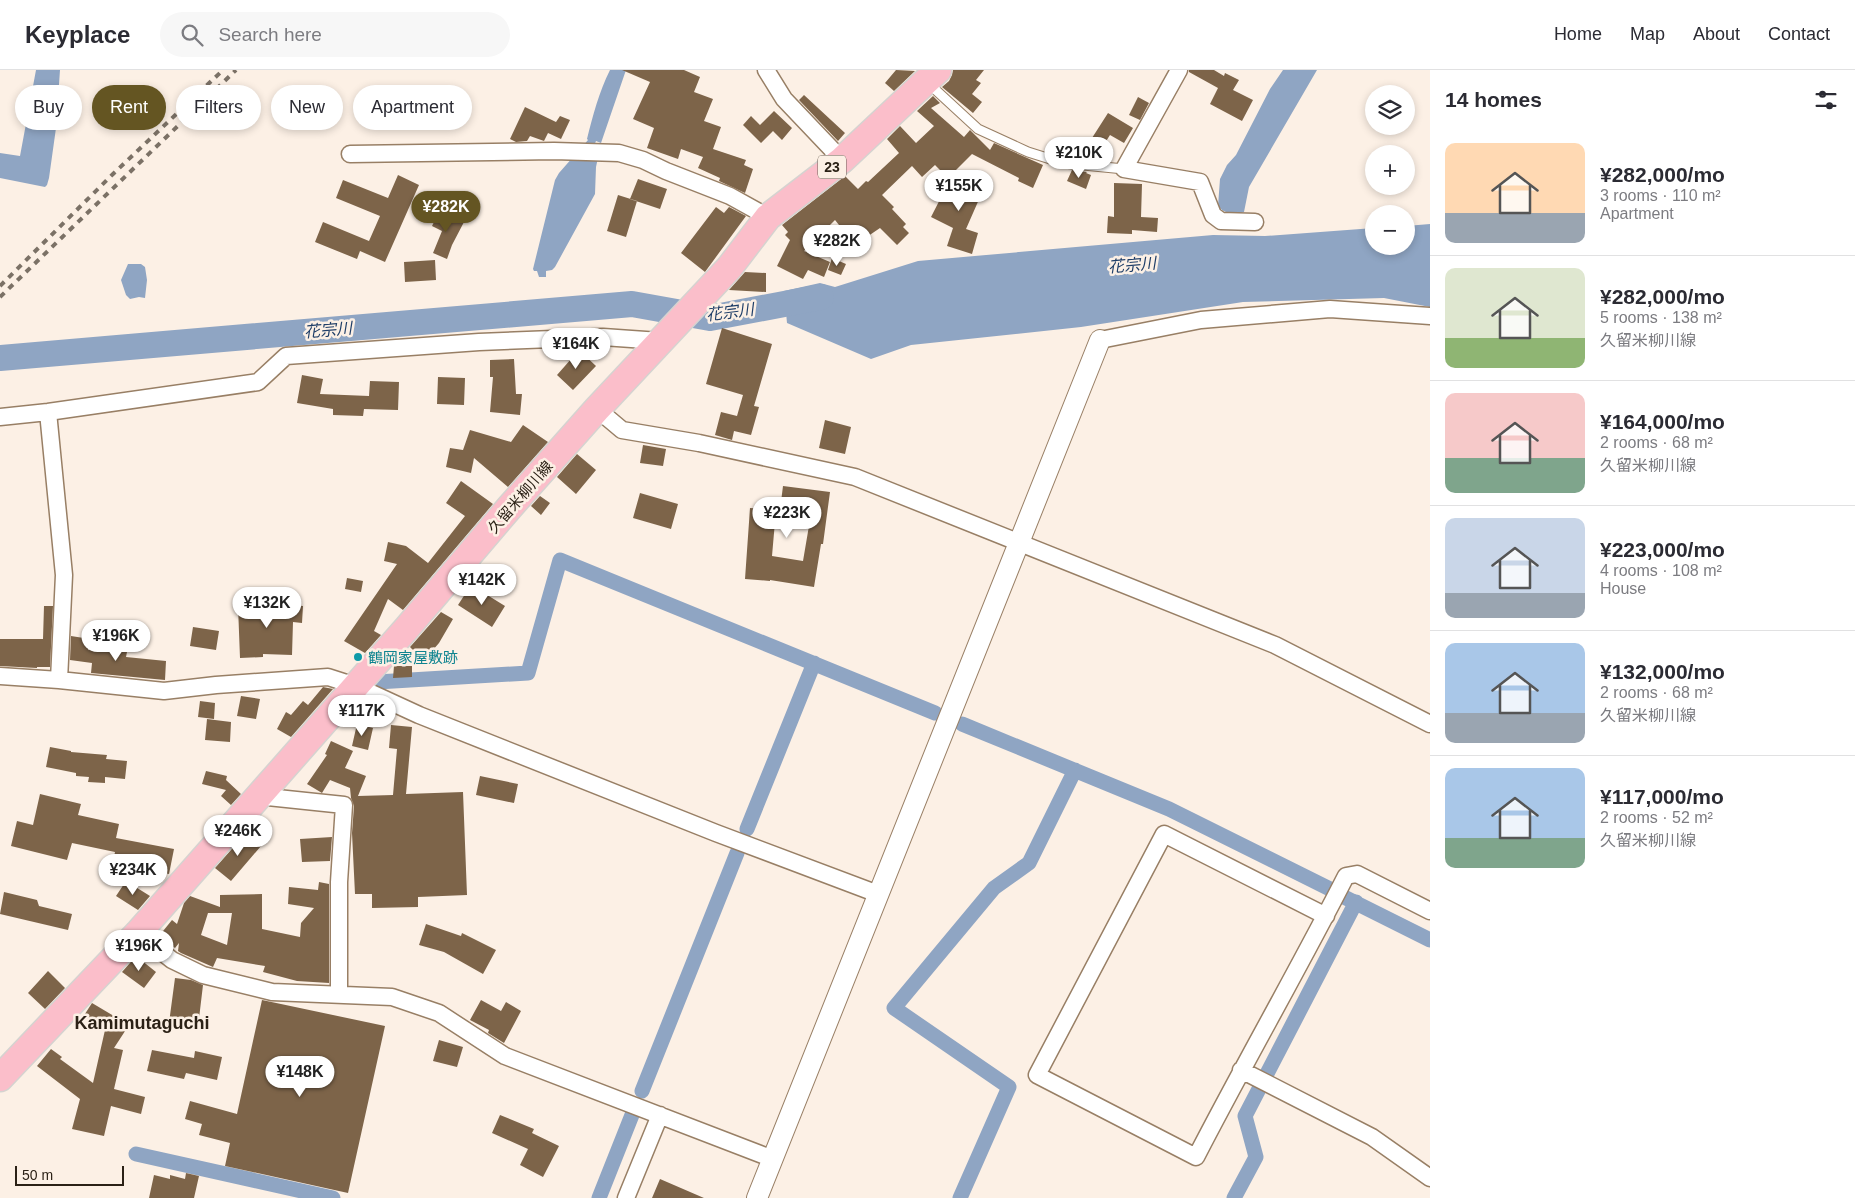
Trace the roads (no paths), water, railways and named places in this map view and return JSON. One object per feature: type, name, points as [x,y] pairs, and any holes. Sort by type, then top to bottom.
[{"type":"main road","name":"久留米柳川線","points":[[0,1078],[138,933],[597,409],[729,268],[768,217],[842,160],[933,76]]},
{"type":"street","points":[[1179,70],[1124,169],[1200,182],[1213,215],[1222,221],[1255,222]]},
{"type":"street","points":[[767,73],[784,99],[842,160]]},
{"type":"street","points":[[350,154],[554,151],[619,153],[644,160],[666,172],[730,196],[768,217]]},
{"type":"street","points":[[757,1198],[1100,340],[1202,320],[1330,309],[1430,316]]},
{"type":"street","points":[[0,417],[258,382],[286,356],[479,342],[667,335]]},
{"type":"street","points":[[597,409],[622,430],[699,443],[855,477],[1275,645],[1430,724]]},
{"type":"street","points":[[48,412],[64,575],[59,680]]},
{"type":"street","points":[[0,676],[164,691],[216,685],[328,677],[356,686],[437,722],[716,833],[878,894]]},
{"type":"street","points":[[258,796],[344,805],[339,882],[339,994]]},
{"type":"street","points":[[1326,916],[1164,834],[1037,1075],[1196,1157],[1241,1070],[1326,916],[1346,876],[1357,874],[1430,911]]},
{"type":"street","points":[[138,933],[172,960],[203,975],[272,992],[392,997],[439,1013],[505,1056],[773,1159]]},
{"type":"street","points":[[1241,1070],[1372,1137],[1430,1178]]},
{"type":"street","points":[[626,1198],[660,1116]]},
{"type":"lane","points":[[933,76],[978,128],[1028,152],[1063,163],[1124,169]]},
{"type":"water","points":[[36,70],[60,70],[59,85],[33,85]]},
{"type":"water","points":[[610,70],[626,70],[601,143],[596,141],[592,151],[599,153],[596,167],[595,194],[555,267],[552,270],[546,271],[546,277],[539,277],[537,271],[533,269],[555,180],[588,140],[597,104]]},
{"type":"water","points":[[1283,70],[1317,70],[1249,187],[1244,212],[1233,214],[1226,212],[1218,206],[1220,179],[1227,165],[1236,155],[1270,89]]},
{"type":"water","points":[[25,130],[56,130],[49,178],[45,187],[0,178],[0,153],[20,156]]},
{"type":"water","points":[[1430,224],[1430,307],[1384,298],[1243,302],[1081,327],[911,345],[871,359],[787,323],[784,291],[820,283],[835,287],[918,261],[1213,235],[1265,236],[1365,229],[1365,255],[1415,255],[1415,225]]},
{"type":"water","points":[[128,264],[141,264],[145,267],[147,280],[145,298],[130,299],[126,295],[121,280]]},
{"type":"waterway","name":"花宗川","points":[[0,358],[632,304],[710,318],[821,297]]},
{"type":"waterway","points":[[377,682],[528,673],[560,560],[935,713]]},
{"type":"waterway","points":[[747,829],[814,663]]},
{"type":"waterway","points":[[962,724],[1169,809],[1330,889]]},
{"type":"waterway","points":[[960,1198],[1009,1087],[894,1008],[994,888],[1029,863],[1075,770]]},
{"type":"waterway","points":[[642,1091],[737,853]]},
{"type":"waterway","points":[[1340,895],[1430,940]]},
{"type":"waterway","points":[[1234,1198],[1256,1157],[1245,1116],[1356,902]]},
{"type":"waterway","points":[[599,1198],[632,1115]]},
{"type":"waterway","points":[[136,1154],[333,1198]]},
{"type":"railway","points":[[0,286],[113,174],[223,70]]},
{"type":"railway","points":[[0,297],[236,70]]},
{"type":"place","name":"鶴岡家屋敷跡","points":[[358,657]]},
{"type":"district","name":"Kamimutaguchi","points":[[142,1023]]}]
